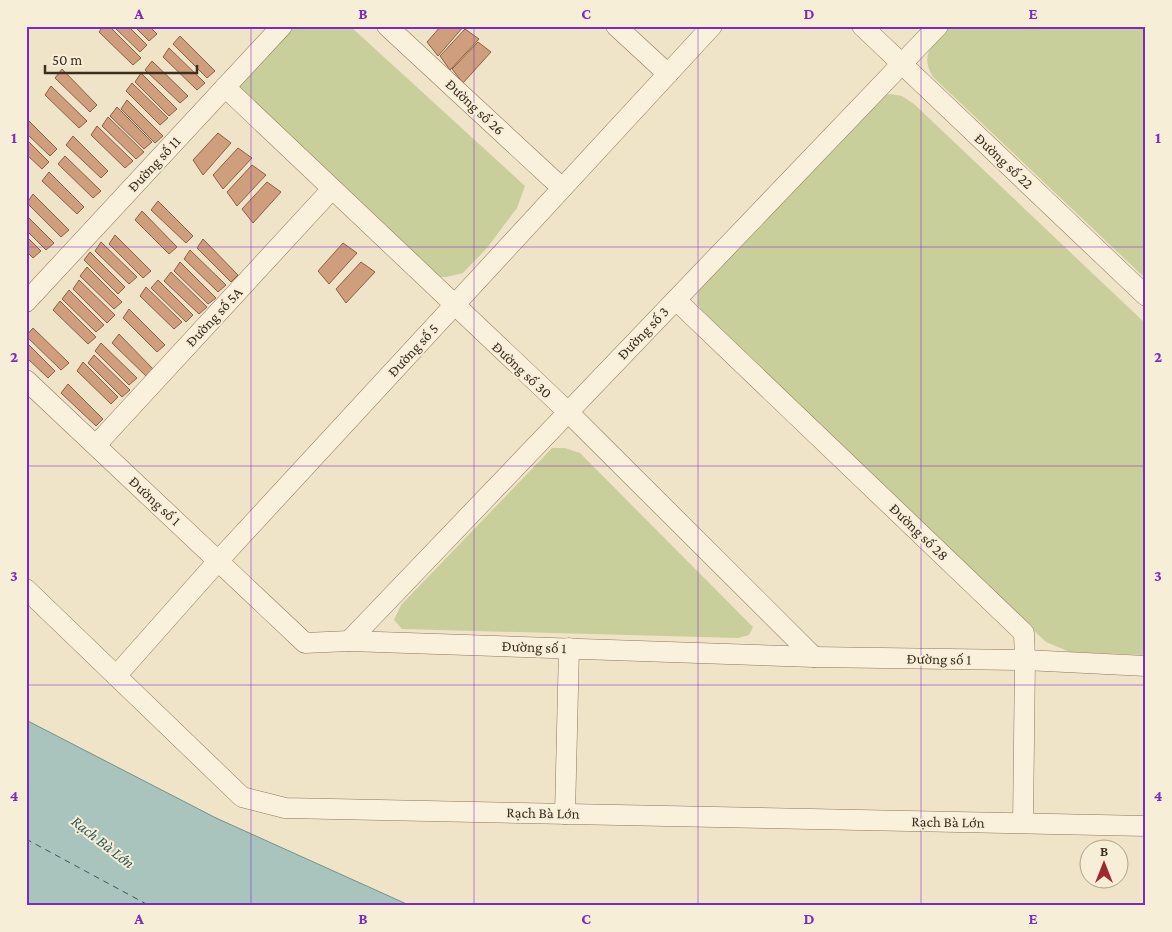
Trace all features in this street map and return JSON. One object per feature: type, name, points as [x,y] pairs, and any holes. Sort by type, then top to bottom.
[{"type":"street","name":"Đường số 11","points":[[26,302],[282,26]]},
{"type":"street","name":"Đường số 26","points":[[387,26],[562,188]]},
{"type":"street","points":[[616,26],[668,74]]},
{"type":"street","name":"Đường số 5","points":[[116,676],[218,560],[712,26]]},
{"type":"street","name":"Đường số 22","points":[[862,26],[1146,296]]},
{"type":"street","name":"Đường số 3","points":[[349,641],[938,26]]},
{"type":"street","name":"Đường số 30","points":[[225,87],[567,412],[814,657]]},
{"type":"street","name":"Đường số 5A","points":[[96,445],[332,189]]},
{"type":"street","name":"Đường số 28","points":[[676,300],[1024,632],[1023,823]]},
{"type":"street","name":"Đường số 1","points":[[26,380],[305,643],[349,641],[814,657],[1025,660],[1146,666]]},
{"type":"street","name":"Rạch Bà Lớn","points":[[26,589],[242,798],[285,808],[1146,826]]},
{"type":"street","points":[[565,814],[569,648]]},
{"type":"green space","points":[[291,26],[350,26],[525,186],[517,208],[487,248],[463,273],[447,277],[435,277],[239,88],[244,76]]},
{"type":"green space","points":[[951,26],[1146,26],[1146,279],[933,77],[927,61],[930,49]]},
{"type":"green space","points":[[890,94],[902,96],[914,104],[1146,324],[1146,655],[1070,652],[1046,642],[703,315],[698,304],[699,287],[876,98]]},
{"type":"green space","points":[[552,448],[565,448],[580,453],[753,627],[749,635],[738,638],[402,629],[394,620],[401,605]]},
{"type":"water","points":[[26,720],[216,818],[411,906],[26,906]]},
{"type":"building","points":[[103,26],[109,26],[141,58],[133,65],[99,32]]},
{"type":"building","points":[[113,26],[128,26],[147,45],[140,52]]},
{"type":"building","points":[[134,26],[149,26],[157,34],[149,41]]},
{"type":"building","points":[[441,26],[464,26],[438,56],[427,42]]},
{"type":"building","points":[[465,29],[479,39],[450,70],[440,56]]},
{"type":"building","points":[[180,36],[215,71],[207,78],[173,44]]},
{"type":"building","points":[[478,42],[491,52],[463,83],[452,69]]},
{"type":"building","points":[[169,48],[205,83],[197,90],[163,57]]},
{"type":"building","points":[[152,61],[188,96],[180,103],[145,70]]},
{"type":"building","points":[[62,69],[97,105],[90,112],[55,78]]},
{"type":"building","points":[[141,73],[177,109],[169,116],[135,82]]},
{"type":"building","points":[[132,83],[168,118],[160,125],[126,91]]},
{"type":"building","points":[[51,86],[87,121],[79,128],[45,95]]},
{"type":"building","points":[[127,100],[163,136],[155,143],[121,109]]},
{"type":"building","points":[[117,107],[152,142],[144,149],[110,116]]},
{"type":"building","points":[[108,117],[144,152],[136,159],[102,126]]},
{"type":"building","points":[[26,118],[57,149],[50,156],[26,133]]},
{"type":"building","points":[[97,126],[133,161],[125,168],[91,135]]},
{"type":"building","points":[[218,133],[231,143],[203,175],[193,160]]},
{"type":"building","points":[[73,136],[108,171],[101,178],[66,145]]},
{"type":"building","points":[[26,139],[49,162],[42,169],[26,154]]},
{"type":"building","points":[[238,148],[252,158],[223,189],[213,175]]},
{"type":"building","points":[[65,156],[101,191],[93,198],[58,164]]},
{"type":"building","points":[[252,165],[266,175],[237,206],[227,192]]},
{"type":"building","points":[[49,172],[84,207],[77,214],[42,181]]},
{"type":"building","points":[[267,182],[281,192],[253,223],[242,209]]},
{"type":"building","points":[[33,194],[69,230],[61,237],[27,203]]},
{"type":"building","points":[[158,201],[193,236],[186,243],[151,210]]},
{"type":"building","points":[[142,211],[177,247],[169,254],[135,220]]},
{"type":"building","points":[[26,215],[54,243],[46,250],[26,230]]},
{"type":"building","points":[[115,235],[151,271],[143,278],[109,244]]},
{"type":"building","points":[[26,236],[41,251],[33,258],[26,251]]},
{"type":"building","points":[[203,239],[238,275],[231,282],[197,248]]},
{"type":"building","points":[[101,242],[137,277],[129,284],[95,251]]},
{"type":"building","points":[[343,243],[357,253],[329,284],[318,271]]},
{"type":"building","points":[[190,250],[226,285],[218,292],[184,259]]},
{"type":"building","points":[[90,252],[125,287],[118,294],[84,260]]},
{"type":"building","points":[[180,262],[216,298],[208,304],[174,271]]},
{"type":"building","points":[[361,262],[375,272],[346,303],[336,289]]},
{"type":"building","points":[[87,267],[122,302],[114,309],[80,276]]},
{"type":"building","points":[[171,272],[207,307],[199,314],[164,281]]},
{"type":"building","points":[[79,280],[115,315],[107,323],[73,289]]},
{"type":"building","points":[[158,280],[193,315],[186,322],[151,288]]},
{"type":"building","points":[[146,287],[182,322],[174,329],[140,296]]},
{"type":"building","points":[[69,290],[104,325],[96,332],[62,299]]},
{"type":"building","points":[[60,301],[96,337],[88,344],[53,310]]},
{"type":"building","points":[[129,309],[165,345],[157,352],[123,318]]},
{"type":"building","points":[[33,328],[69,363],[61,370],[26,336]]},
{"type":"building","points":[[119,334],[154,370],[147,377],[112,343]]},
{"type":"building","points":[[26,342],[55,371],[48,378],[26,357]]},
{"type":"building","points":[[101,343],[137,378],[129,385],[95,351]]},
{"type":"building","points":[[94,355],[130,390],[122,397],[88,363]]},
{"type":"building","points":[[83,362],[118,397],[111,404],[77,371]]},
{"type":"building","points":[[68,384],[103,419],[96,426],[61,393]]},
{"type":"ferry route","points":[[26,839],[150,906]]}]
